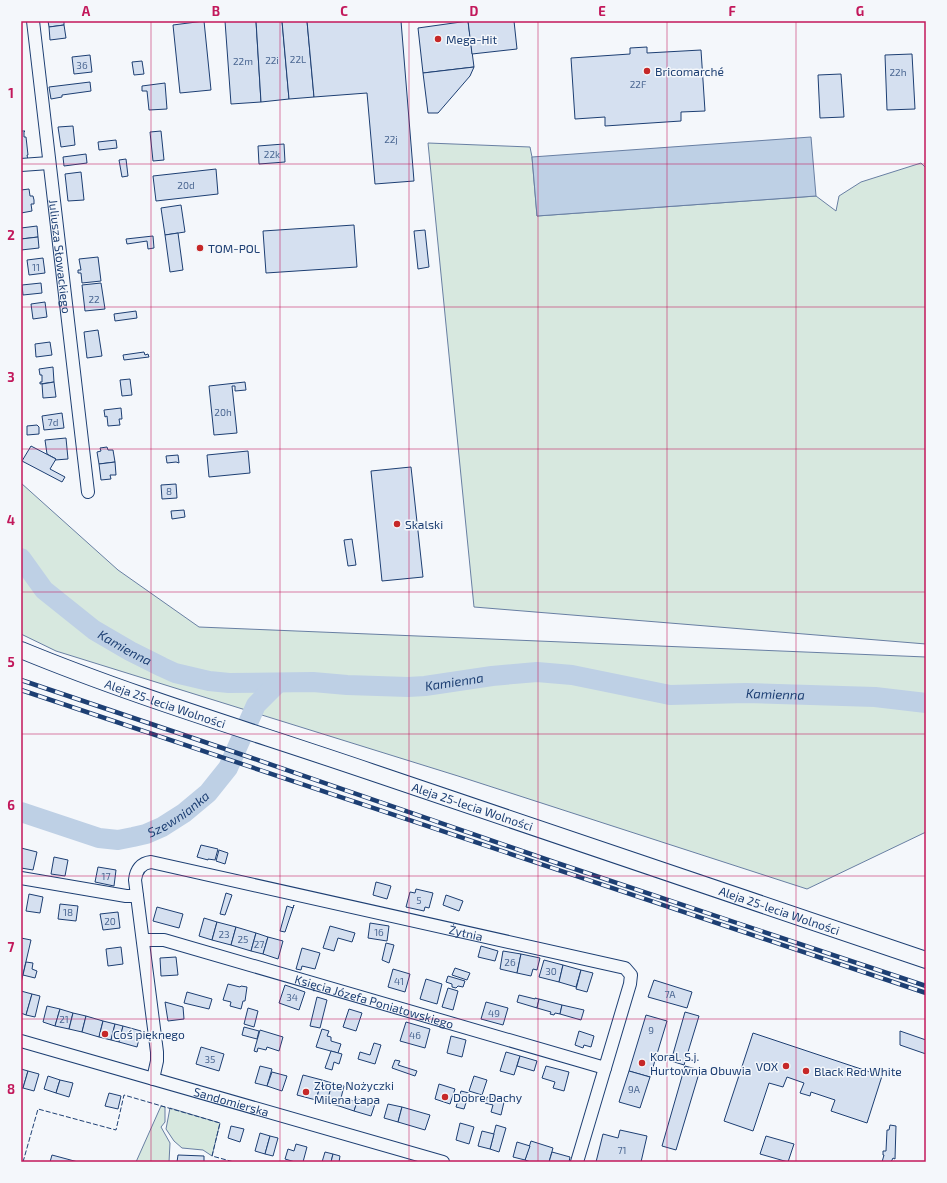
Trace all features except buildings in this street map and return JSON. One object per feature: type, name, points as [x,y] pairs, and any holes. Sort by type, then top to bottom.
[{"type":"main road","name":"Aleja 25-lecia Wolności","points":[[21,650],[77,673],[926,960]]},
{"type":"street","name":"Juliusza Słowackiego","points":[[33,21],[88,492]]},
{"type":"street","points":[[21,165],[50,163]]},
{"type":"street","name":"Żytnia","points":[[137,896],[135,880],[137,870],[143,864],[155,863],[622,967],[630,973],[630,984],[577,1162]]},
{"type":"street","points":[[21,878],[126,896],[137,896],[157,1052],[157,1061],[153,1078]]},
{"type":"street","name":"Księcia Józefa Poniatowskiego","points":[[143,940],[164,940],[605,1068]]},
{"type":"street","name":"Sandomierska","points":[[21,1041],[443,1162]]},
{"type":"shaded area","points":[[428,143],[530,147],[537,216],[816,196],[836,211],[839,196],[861,182],[921,163],[926,168],[926,644],[474,607]]},
{"type":"shaded area","points":[[21,483],[118,570],[199,627],[926,657],[926,832],[807,889],[458,776],[56,651],[21,634]]},
{"type":"shaded area","points":[[161,1106],[165,1107],[165,1122],[161,1127],[170,1143],[169,1162],[136,1162]]},
{"type":"shaded area","points":[[170,1108],[220,1123],[212,1156],[203,1150],[182,1148],[174,1141],[166,1129]]},
{"type":"water","points":[[811,137],[816,196],[537,216],[532,157]]},
{"type":"waterway","name":"Kamienna","points":[[21,558],[44,590],[94,630],[130,651],[175,673],[209,681],[229,683],[313,682],[347,685],[408,687],[425,686],[492,676],[537,672],[572,675],[670,695],[746,693],[875,697],[926,703]]},
{"type":"waterway","name":"Szewnianka","points":[[21,812],[99,838],[118,840],[146,834],[162,827],[184,813],[208,793],[228,768],[256,705],[278,683]]},
{"type":"railway","points":[[21,680],[554,862],[926,986]]},
{"type":"railway","points":[[21,690],[926,993]]},
{"type":"fence","points":[[23,1162],[38,1109],[116,1130],[124,1095],[220,1123],[212,1156],[234,1162]]},
{"type":"place","name":"Mega-Hit","points":[[438,39]]},
{"type":"place","name":"Bricomarché","points":[[647,71]]},
{"type":"place","name":"TOM-POL","points":[[200,248]]},
{"type":"place","name":"Skalski","points":[[397,524]]},
{"type":"place","name":"Coś pięknego","points":[[105,1034]]},
{"type":"place","name":"Koral. S.j. Hurtownia Obuwia","points":[[642,1063]]},
{"type":"place","name":"VOX","points":[[786,1066]]},
{"type":"place","name":"Black Red White","points":[[806,1071]]},
{"type":"place","name":"Złote Nożyczki Milena Łapa","points":[[306,1092]]},
{"type":"place","name":"Dobre Dachy","points":[[445,1097]]}]
